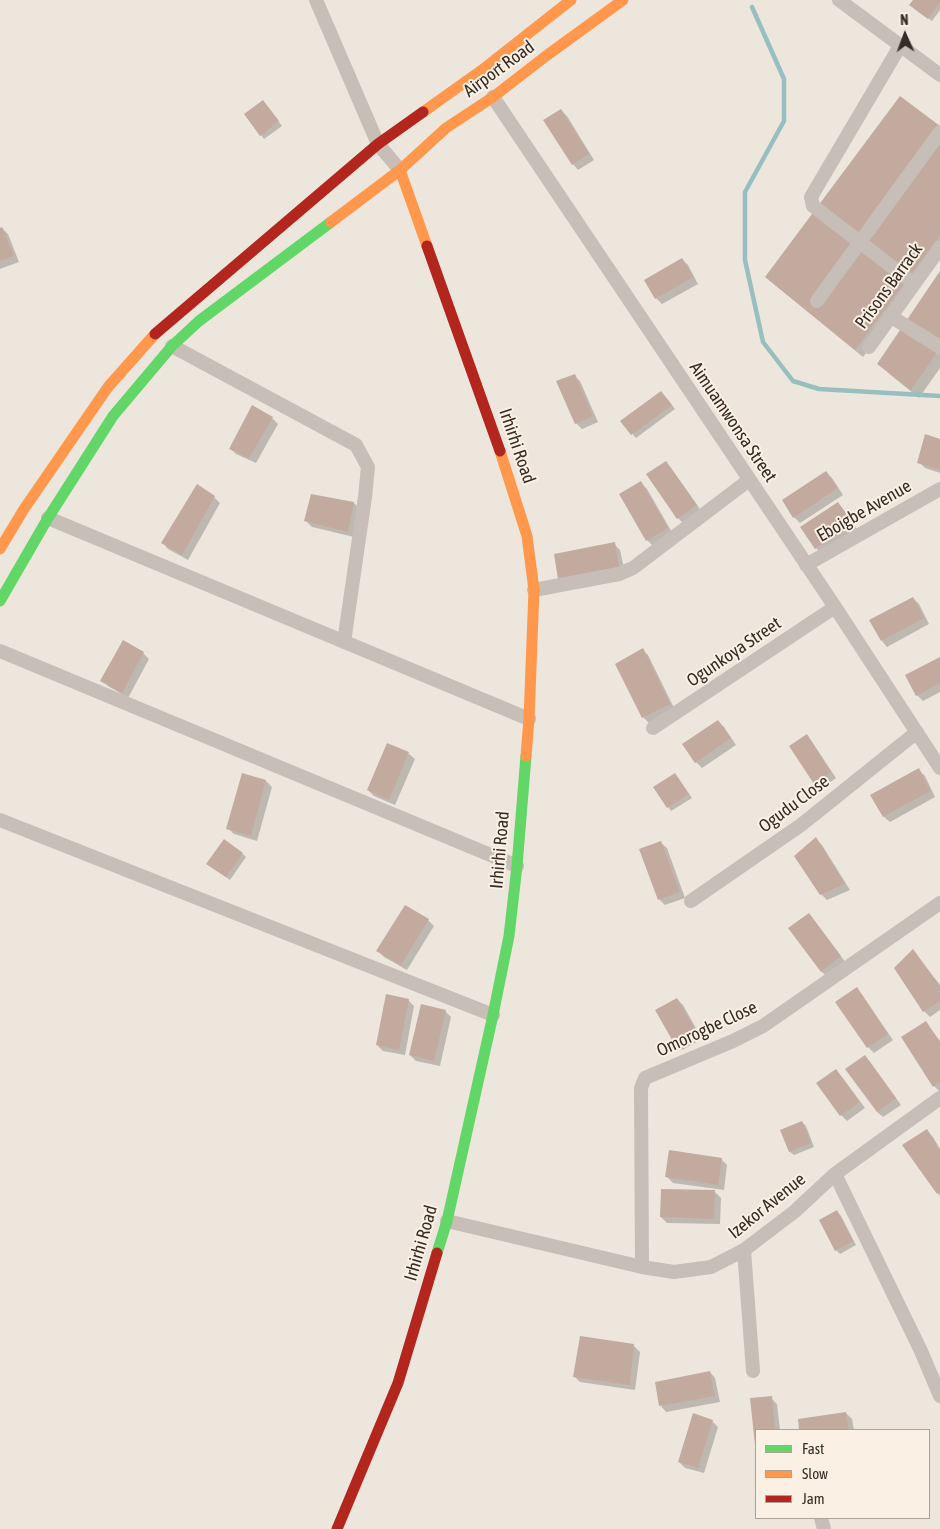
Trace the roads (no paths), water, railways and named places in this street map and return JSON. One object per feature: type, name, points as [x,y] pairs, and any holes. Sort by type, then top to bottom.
[{"type":"main road","name":"Airport Road","points":[[0,549],[24,510],[108,387],[157,332],[378,144],[482,70],[571,0]]},
{"type":"main road","name":"Airport Road","points":[[0,601],[48,518],[113,416],[172,346],[199,321],[400,170],[446,128],[493,97],[623,0]]},
{"type":"main road","name":"Irhirhi Road","points":[[337,1529],[398,1383],[447,1221],[509,936],[517,866],[529,719],[534,590],[527,536],[514,492],[400,170]]},
{"type":"street","points":[[316,0],[378,144],[400,170]]},
{"type":"street","points":[[839,0],[940,75]]},
{"type":"street","points":[[900,46],[811,197],[813,206],[914,283]]},
{"type":"street","name":"Aimuamwonsa Street","points":[[493,97],[940,768]]},
{"type":"street","points":[[817,301],[940,132]]},
{"type":"street","name":"Prisons Barrack","points":[[869,347],[940,248]]},
{"type":"street","points":[[890,316],[940,347]]},
{"type":"street","points":[[172,346],[356,445],[368,467],[344,642]]},
{"type":"street","points":[[534,590],[618,574],[633,568],[749,480]]},
{"type":"street","name":"Eboigbe Avenue","points":[[806,565],[940,489]]},
{"type":"street","points":[[48,518],[529,719]]},
{"type":"street","name":"Ogunkoya Street","points":[[653,728],[835,608]]},
{"type":"street","points":[[0,651],[517,866]]},
{"type":"street","name":"Ogudu Close","points":[[691,901],[801,825],[917,732]]},
{"type":"street","points":[[0,820],[493,1015]]},
{"type":"street","name":"Omorogbe Close","points":[[642,1267],[641,1088],[645,1078],[733,1041],[763,1026],[940,903]]},
{"type":"street","name":"Izekor Avenue","points":[[447,1221],[642,1267],[674,1272],[712,1267],[744,1250],[794,1212],[835,1174],[940,1098]]},
{"type":"street","points":[[835,1174],[921,1351],[940,1396]]},
{"type":"street","points":[[744,1250],[753,1371]]},
{"type":"waterway","points":[[752,7],[784,79],[784,121],[745,192],[745,260],[763,342],[793,381],[819,389],[940,396]]}]
